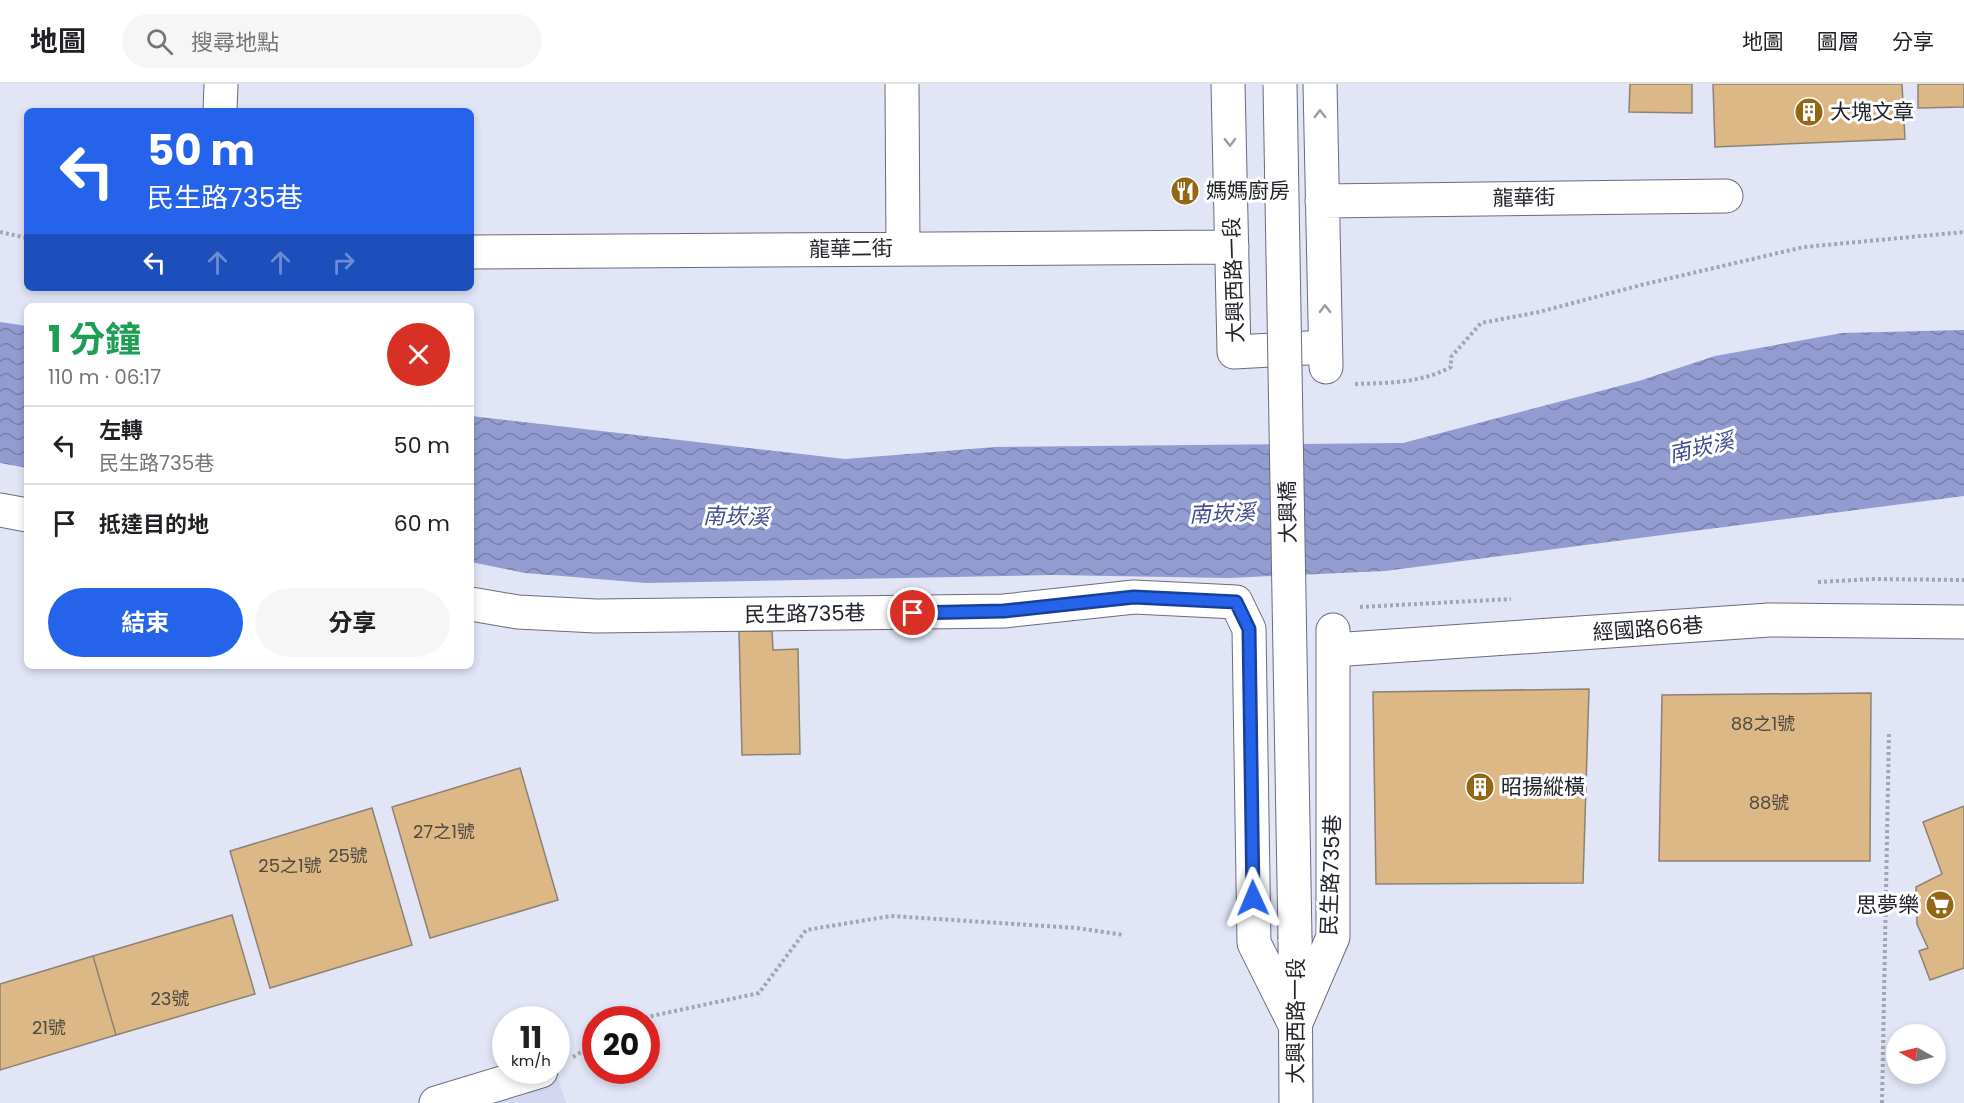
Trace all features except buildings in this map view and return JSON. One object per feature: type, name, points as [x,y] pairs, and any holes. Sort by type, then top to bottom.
[{"type":"street","points":[[220,108],[221,84]]},
{"type":"street","points":[[902,84],[903,248]]},
{"type":"street","name":"大興西路一段","points":[[1228,84],[1234,352],[1333,366]]},
{"type":"street","name":"大興橋","points":[[1280,84],[1295,939]]},
{"type":"street","points":[[1320,84],[1322,201],[1333,366]]},
{"type":"street","name":"龍華街","points":[[1322,201],[1726,196]]},
{"type":"street","name":"龍華二街","points":[[474,252],[1232,247]]},
{"type":"street","points":[[0,510],[24,514]]},
{"type":"street","name":"民生路735巷","points":[[474,605],[518,612],[608,616],[1004,611],[1134,597],[1236,602],[1249,629],[1254,943],[1295,1025]]},
{"type":"street","name":"經國路66巷","points":[[1333,640],[1769,620],[1964,622]]},
{"type":"street","name":"民生路735巷","points":[[1295,1025],[1333,937],[1333,640]]},
{"type":"street","name":"大興西路一段","points":[[1295,939],[1296,1103]]},
{"type":"street","points":[[436,1103],[499,1084]]},
{"type":"path","points":[[0,232],[24,237]]},
{"type":"path","points":[[1333,366],[1403,382],[1434,376],[1451,367],[1451,357],[1481,323],[1539,312],[1804,247],[1964,232]]},
{"type":"path","points":[[1882,1103],[1889,732]]},
{"type":"path","points":[[660,1014],[759,993],[806,930],[891,916],[1077,928],[1124,935]]},
{"type":"shaded area","points":[[541,1084],[560,1084],[566,1103],[478,1103]]},
{"type":"water","points":[[0,322],[24,326],[24,467],[0,463]]},
{"type":"water","name":"南崁溪","points":[[1964,330],[1964,496],[1385,571],[1229,578],[1052,575],[646,583],[525,573],[474,563],[474,416],[845,459],[995,447],[1403,443],[1642,380],[1715,356],[1842,333]]},
{"type":"place","name":"大塊文章","points":[[1809,112]]},
{"type":"place","name":"媽媽廚房","points":[[1185,191]]},
{"type":"place","name":"昭揚縱橫","points":[[1480,787]]},
{"type":"place","name":"思夢樂","points":[[1940,905]]},
{"type":"route","points":[[913,613],[1004,611],[1134,597],[1236,602],[1249,629],[1253,898]]}]
